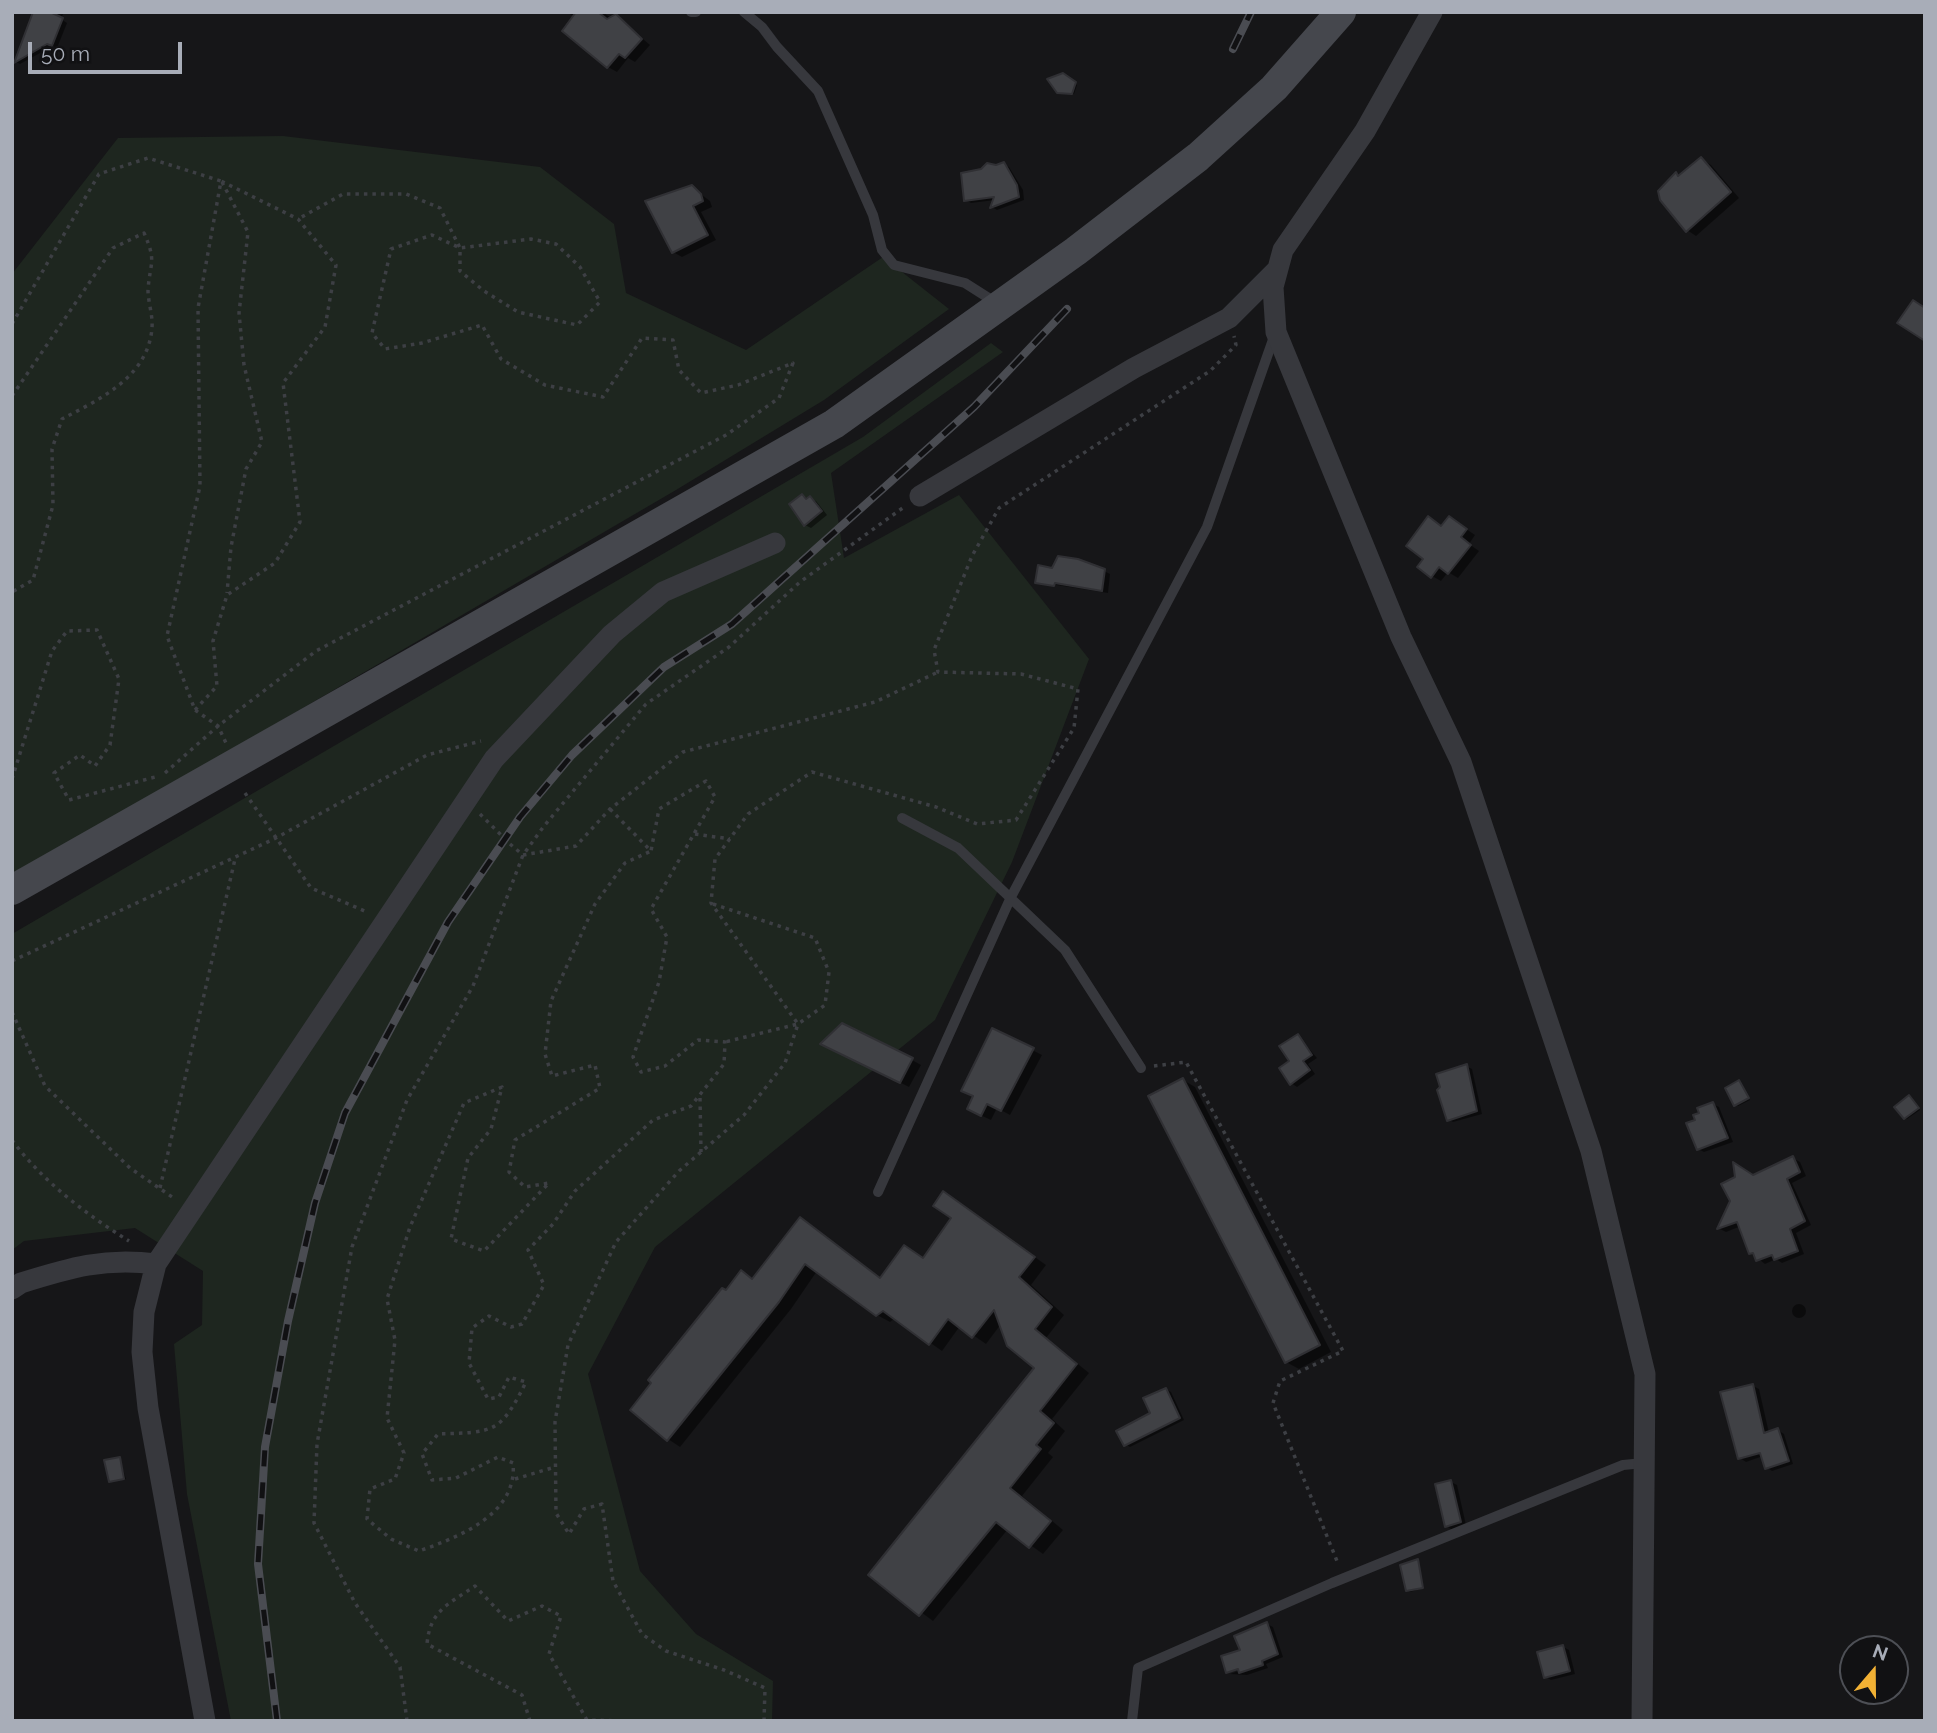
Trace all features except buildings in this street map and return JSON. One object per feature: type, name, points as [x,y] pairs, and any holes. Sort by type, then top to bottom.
[{"type":"main road","points":[[12,890],[834,424],[998,304],[1076,251],[1198,157],[1274,88],[1341,12]]},
{"type":"street","points":[[1432,12],[1365,131],[1283,250],[1273,287],[1276,332],[1401,637],[1461,762],[1591,1152],[1645,1374],[1642,1721]]},
{"type":"street","points":[[920,496],[1134,368],[1229,318],[1278,270]]},
{"type":"street","points":[[205,1721],[148,1408],[142,1352],[144,1312],[158,1260],[494,760],[612,634],[663,592],[775,543]]},
{"type":"street","points":[[12,1289],[22,1283],[88,1263],[158,1260]]},
{"type":"lane","points":[[744,12],[762,27],[776,47],[818,91],[873,215],[881,250],[894,265],[965,282],[998,304]]},
{"type":"lane","points":[[878,1192],[1011,897],[1207,527],[1276,332]]},
{"type":"lane","points":[[902,818],[958,848],[1065,950],[1141,1068]]},
{"type":"lane","points":[[1132,1721],[1138,1668],[1332,1583],[1623,1465],[1644,1462]]},
{"type":"path","points":[[12,324],[99,174],[148,158],[221,181],[298,219],[336,265],[326,327],[283,383],[300,522],[275,564],[227,595]]},
{"type":"path","points":[[195,710],[218,685],[213,641],[227,595],[231,547],[246,469],[262,442],[244,365],[239,313],[248,232],[221,181]]},
{"type":"path","points":[[221,181],[198,308],[200,486],[167,636],[195,710],[218,726],[226,743]]},
{"type":"path","points":[[12,779],[52,651],[67,631],[97,630],[119,680],[110,745],[95,766],[80,755],[54,773],[69,800],[163,775],[218,726],[316,651],[726,435],[779,398],[793,363],[738,384],[701,393],[679,370],[673,340],[642,338],[603,397],[545,385],[501,359],[482,325],[422,343],[385,349],[372,333],[391,249],[432,235],[460,248],[531,239],[556,243],[580,267],[600,302],[577,325],[518,312],[484,291],[460,271],[460,248],[439,208],[406,194],[344,194],[298,219]]},
{"type":"path","points":[[12,396],[113,248],[144,233],[154,255],[148,291],[152,327],[145,357],[113,393],[62,419],[52,449],[53,505],[33,580],[12,592]]},
{"type":"path","points":[[938,672],[934,650],[972,556],[999,508],[1210,371],[1236,345],[1229,318]]},
{"type":"path","points":[[407,1721],[400,1667],[355,1603],[314,1523],[317,1444],[352,1247],[407,1100],[473,986],[523,855],[646,704],[729,647],[800,582],[850,543],[920,496]]},
{"type":"path","points":[[510,844],[523,855],[576,846],[610,809],[683,752],[875,702],[938,672],[1021,674],[1077,689],[1074,728],[1016,820],[977,824],[936,807],[812,772],[748,814],[715,859],[710,903],[798,1024]]},
{"type":"path","points":[[12,961],[274,839],[427,755],[520,731]]},
{"type":"path","points":[[651,851],[659,809],[706,781],[715,797],[651,909],[667,937],[659,982],[633,1057],[641,1072],[665,1066],[698,1040],[725,1042],[798,1024],[825,1005],[829,972],[815,938],[710,903]]},
{"type":"path","points":[[245,793],[274,839],[311,888],[386,920]]},
{"type":"path","points":[[467,800],[501,835]]},
{"type":"path","points":[[610,809],[651,851]]},
{"type":"path","points":[[695,834],[730,839]]},
{"type":"path","points":[[651,851],[625,863],[595,904],[551,1001],[545,1054],[552,1076],[595,1065],[600,1088],[515,1140],[509,1172],[525,1187],[549,1183],[484,1251],[451,1240],[468,1158],[491,1129],[502,1087],[464,1103],[410,1227],[387,1299],[395,1340],[387,1418],[404,1453],[395,1479],[370,1489],[367,1519],[391,1539],[419,1551],[458,1537],[500,1508],[515,1479],[513,1463],[498,1457],[456,1478],[432,1480],[422,1454],[438,1434],[483,1432],[508,1417],[526,1382],[509,1377],[499,1397],[488,1398],[469,1363],[472,1328],[489,1316],[511,1327],[522,1324],[544,1285],[528,1250],[553,1224],[575,1191],[653,1120],[691,1106],[724,1065],[725,1042]]},
{"type":"path","points":[[160,1188],[235,857]]},
{"type":"path","points":[[12,1012],[45,1086],[130,1168],[192,1210]]},
{"type":"path","points":[[764,1721],[765,1688],[724,1670],[666,1651],[642,1634],[613,1581],[602,1504],[584,1508],[569,1534],[556,1513],[555,1422],[568,1345],[616,1242],[679,1171],[744,1115],[785,1063],[798,1024]]},
{"type":"path","points":[[1141,1068],[1186,1062],[1343,1351],[1280,1381],[1273,1403],[1337,1561],[1330,1572],[1332,1583]]},
{"type":"path","points":[[699,1096],[701,1152]]},
{"type":"path","points":[[12,1140],[26,1159],[100,1223],[158,1260]]},
{"type":"path","points":[[515,1479],[555,1467]]},
{"type":"path","points":[[530,1721],[522,1695],[427,1644],[429,1625],[440,1610],[475,1586],[508,1622],[542,1606],[561,1616],[549,1654],[587,1720],[624,1721]]},
{"type":"shaded area","points":[[283,136],[540,167],[614,224],[626,293],[746,350],[883,257],[949,309],[824,400],[676,490],[12,878],[12,274],[118,138]]},
{"type":"shaded area","points":[[991,343],[1003,352],[831,473],[844,558],[959,495],[1089,659],[1012,862],[935,1020],[655,1247],[588,1374],[640,1571],[696,1634],[773,1681],[772,1721],[231,1721],[187,1494],[174,1344],[202,1325],[203,1271],[135,1228],[24,1241],[12,1250],[12,934],[863,437]]},
{"type":"railway","points":[[1233,49],[1251,12]]},
{"type":"railway","points":[[277,1721],[258,1564],[265,1447],[288,1321],[315,1203],[345,1113],[448,922],[520,817],[572,755],[664,667],[732,624],[974,407],[1067,309]]}]
